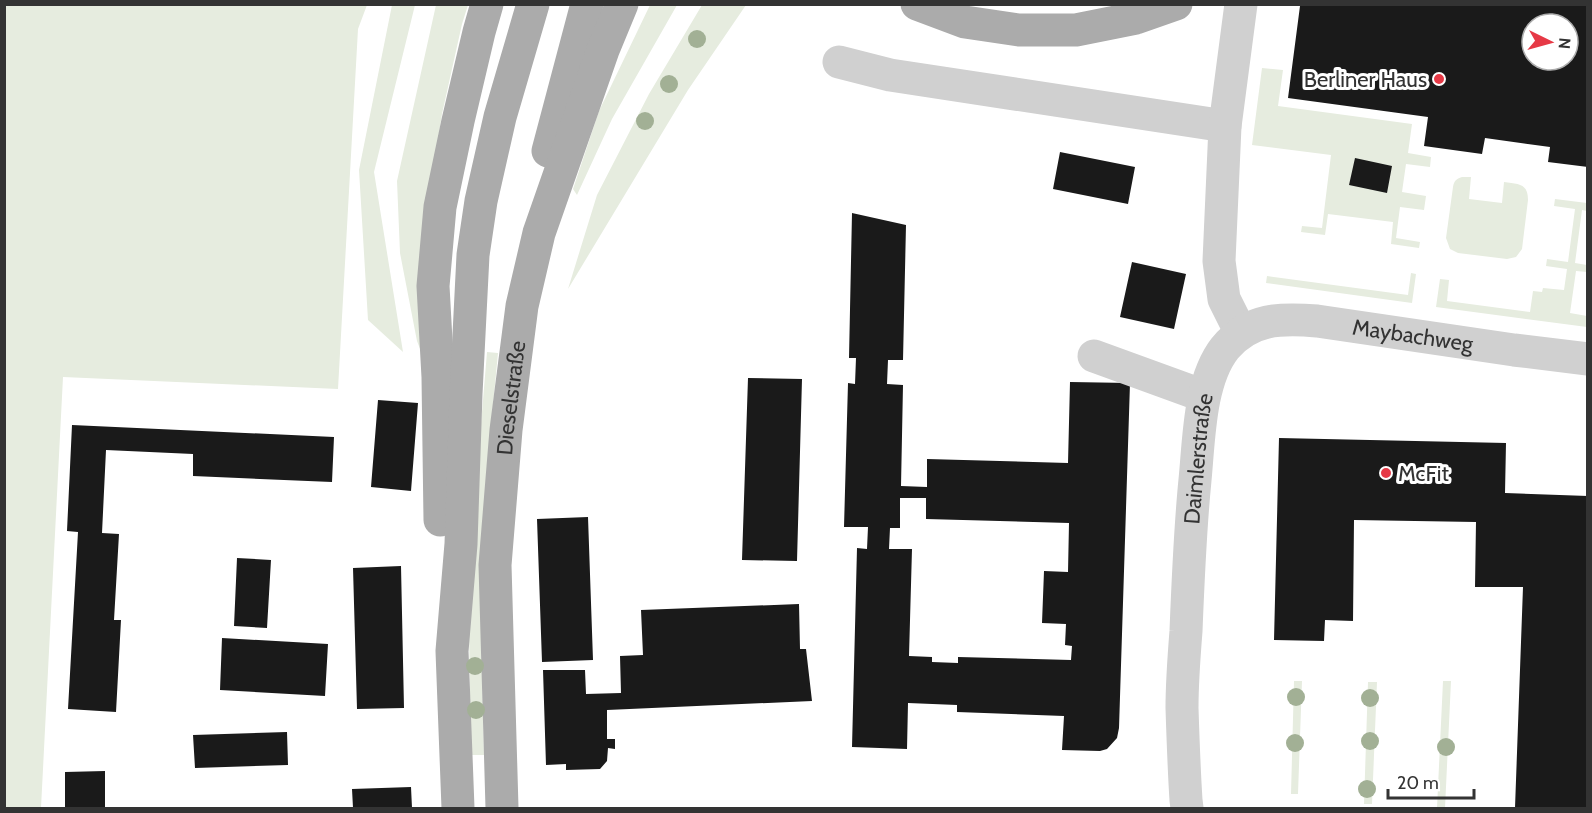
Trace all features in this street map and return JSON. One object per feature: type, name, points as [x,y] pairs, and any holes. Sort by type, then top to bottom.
[{"type":"main road","points":[[452,651],[440,544],[438,377],[433,286],[440,207],[487,4]]},
{"type":"main road","name":"Dieselstraße","points":[[458,808],[452,651],[461,544],[473,255],[481,201],[500,117],[533,4]]},
{"type":"main road","points":[[539,233],[549,147],[586,4]]},
{"type":"main road","name":"Dieselstraße","points":[[502,808],[495,565],[506,430],[522,306],[539,233],[603,50],[622,4]]},
{"type":"main road","points":[[917,4],[965,22],[1019,30],[1076,30],[1136,18],[1176,4]]},
{"type":"street","points":[[1241,4],[1225,126],[1219,261],[1224,299],[1241,333]]},
{"type":"street","points":[[839,62],[890,75],[1225,126]]},
{"type":"street","name":"Maybachweg","points":[[1241,333],[1267,321],[1289,318],[1587,360]]},
{"type":"street","name":"Daimlerstraße","points":[[1187,808],[1182,706],[1190,536],[1204,396],[1224,349],[1241,333]]},
{"type":"street","points":[[1094,356],[1204,396]]},
{"type":"shaded area","points":[[5,4],[367,5],[358,29],[338,389],[63,377],[41,808],[4,808]]},
{"type":"shaded area","points":[[392,5],[415,5],[374,172],[403,352],[368,320],[359,170]]},
{"type":"shaded area","points":[[436,5],[468,5],[442,114],[428,202],[427,367],[417,341],[400,253],[397,181]]},
{"type":"shaded area","points":[[650,5],[677,5],[612,119],[577,195],[573,189],[599,111]]},
{"type":"shaded area","points":[[702,5],[746,5],[688,90],[568,289],[597,195],[649,94]]},
{"type":"shaded area","points":[[1262,68],[1283,70],[1278,106],[1412,124],[1408,153],[1431,157],[1430,167],[1406,164],[1402,192],[1426,196],[1424,210],[1400,207],[1396,238],[1420,242],[1419,248],[1391,244],[1393,222],[1328,214],[1325,235],[1301,232],[1302,226],[1322,228],[1331,155],[1252,145]]},
{"type":"shaded area","points":[[1471,177],[1469,199],[1502,203],[1504,182],[1524,187],[1528,200],[1522,249],[1516,257],[1507,259],[1458,253],[1450,249],[1446,238],[1453,187],[1456,180]]},
{"type":"shaded area","points":[[1555,199],[1587,203],[1587,211],[1582,210],[1575,263],[1587,265],[1587,272],[1576,271],[1570,313],[1587,316],[1587,327],[1436,307],[1440,279],[1449,280],[1447,301],[1530,312],[1533,291],[1542,292],[1543,288],[1564,290],[1567,269],[1546,266],[1547,259],[1568,262],[1575,209],[1554,206]]},
{"type":"shaded area","points":[[1411,273],[1416,274],[1412,303],[1266,283],[1267,276],[1408,295]]},
{"type":"shaded area","points":[[487,352],[498,353],[487,468],[481,630],[484,755],[471,755],[469,633],[474,508]]},
{"type":"shaded area","points":[[1294,681],[1302,681],[1298,794],[1291,794]]},
{"type":"shaded area","points":[[1443,681],[1451,681],[1445,808],[1437,808]]},
{"type":"shaded area","points":[[1368,682],[1377,682],[1372,804],[1364,804]]},
{"type":"building","name":"Berliner Haus","points":[[1303,4],[1588,4],[1588,167],[1548,162],[1550,147],[1485,138],[1482,154],[1424,146],[1428,117],[1288,98],[1300,6]]},
{"type":"building","points":[[1060,152],[1135,167],[1128,204],[1053,189]]},
{"type":"building","points":[[1355,158],[1392,166],[1387,193],[1349,185]]},
{"type":"building","points":[[852,213],[906,225],[903,360],[888,360],[887,384],[903,385],[901,486],[927,487],[927,459],[1068,463],[1070,382],[1130,383],[1119,728],[1117,738],[1107,749],[1100,751],[1062,750],[1064,716],[957,712],[957,705],[908,703],[907,749],[852,747],[857,548],[867,549],[868,527],[844,527],[848,383],[855,384],[856,358],[849,358]],"holes":[[[900,498],[926,498],[926,519],[1069,523],[1068,572],[1044,571],[1042,623],[1066,624],[1065,645],[1072,646],[1071,660],[958,657],[958,663],[932,662],[932,657],[909,656],[912,549],[889,549],[890,528],[900,528]]]},
{"type":"building","points":[[1132,262],[1186,274],[1174,329],[1120,317]]},
{"type":"building","points":[[748,378],[802,379],[797,561],[742,560]]},
{"type":"building","points":[[378,400],[418,403],[411,491],[371,487]]},
{"type":"building","points":[[72,425],[334,437],[332,482],[193,476],[193,454],[106,450],[102,533],[119,534],[114,620],[121,620],[116,712],[68,709],[78,532],[67,531]]},
{"type":"building","points":[[1279,438],[1506,443],[1505,493],[1588,496],[1588,808],[1515,808],[1523,587],[1475,587],[1476,522],[1354,520],[1353,621],[1325,620],[1324,641],[1274,640]]},
{"type":"building","points":[[588,517],[593,660],[542,662],[537,519]]},
{"type":"building","points":[[237,558],[271,560],[267,628],[234,626]]},
{"type":"building","points":[[401,566],[404,708],[357,709],[353,568]]},
{"type":"building","points":[[799,604],[800,649],[806,649],[812,701],[607,710],[607,739],[615,739],[615,749],[608,748],[607,761],[600,769],[566,770],[566,764],[546,765],[543,670],[585,670],[586,694],[621,693],[620,656],[643,655],[641,610]]},
{"type":"building","points":[[222,638],[328,644],[325,696],[220,690]]},
{"type":"building","points":[[287,732],[288,765],[195,768],[193,735]]},
{"type":"building","points":[[105,771],[105,808],[65,808],[65,772]]},
{"type":"building","points":[[411,787],[412,808],[353,808],[352,789]]},
{"type":"place","name":"Berliner Haus","points":[[1439,79]]},
{"type":"place","name":"McFit","points":[[1386,473]]}]
